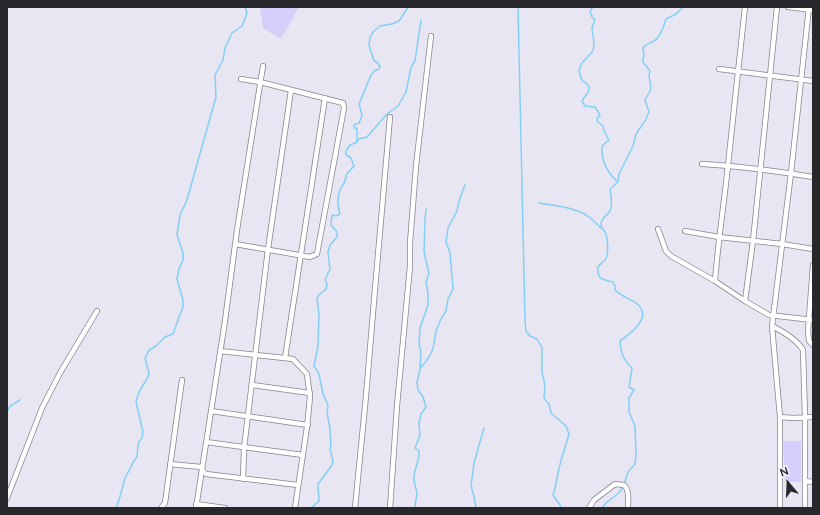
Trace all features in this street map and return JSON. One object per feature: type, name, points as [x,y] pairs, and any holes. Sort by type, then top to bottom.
[{"type":"street","points":[[715,281],[745,7]]},
{"type":"street","points":[[745,301],[753,240],[777,7]]},
{"type":"street","points":[[780,508],[780,417],[772,326],[810,9],[788,7]]},
{"type":"street","points":[[390,508],[397,406],[410,266],[410,243],[416,166],[431,36]]},
{"type":"street","points":[[225,508],[196,506],[262,66]]},
{"type":"street","points":[[719,69],[813,81]]},
{"type":"street","points":[[235,244],[310,257],[317,254],[344,108],[343,103],[260,82],[241,79]]},
{"type":"street","points":[[242,479],[244,447],[268,249],[291,90]]},
{"type":"street","points":[[285,358],[325,98]]},
{"type":"street","points":[[355,508],[390,117]]},
{"type":"street","points":[[702,164],[760,169],[813,176]]},
{"type":"street","points":[[658,229],[666,251],[671,256],[715,281],[745,301],[769,315],[810,319]]},
{"type":"street","points":[[685,231],[719,237],[813,248]]},
{"type":"street","points":[[813,265],[808,338],[810,344],[813,345]]},
{"type":"street","points":[[7,498],[42,408],[60,373],[97,311]]},
{"type":"street","points":[[772,326],[787,335],[803,350],[805,508]]},
{"type":"street","points":[[220,352],[293,359],[307,374],[310,393],[308,425],[295,508]]},
{"type":"street","points":[[161,508],[165,503],[182,380]]},
{"type":"street","points":[[252,385],[310,393]]},
{"type":"street","points":[[211,411],[308,425]]},
{"type":"street","points":[[780,417],[813,417]]},
{"type":"street","points":[[206,442],[303,455]]},
{"type":"street","points":[[170,464],[201,467],[206,474],[298,486]]},
{"type":"street","points":[[805,481],[813,482]]},
{"type":"street","points":[[589,508],[594,500],[615,484],[624,485],[626,488],[628,492],[628,508]]},
{"type":"shaded area","points":[[260,7],[299,7],[281,39],[263,28]]},
{"type":"shaded area","points":[[783,441],[801,441],[801,482],[785,482]]},
{"type":"waterway","points":[[116,508],[125,478],[137,457],[138,445],[142,438],[143,432],[136,402],[139,392],[149,373],[145,358],[149,350],[156,346],[165,337],[173,334],[183,307],[183,300],[177,279],[183,260],[183,253],[177,235],[180,215],[187,200],[216,97],[215,75],[223,60],[225,48],[232,33],[242,26],[247,13],[245,7]]},
{"type":"waterway","points":[[357,141],[357,128],[354,128],[354,125],[359,123],[362,115],[359,104],[371,75],[374,71],[379,69],[380,66],[374,61],[369,45],[370,37],[380,26],[399,21],[408,7]]},
{"type":"waterway","points":[[518,7],[525,320],[526,331],[530,336],[537,339],[542,348],[542,373],[545,385],[544,397],[549,404],[551,413],[566,426],[569,434],[553,495],[561,508]]},
{"type":"waterway","points":[[593,7],[590,11],[595,20],[592,28],[594,43],[593,51],[582,63],[579,70],[581,79],[588,85],[589,88],[588,93],[582,101],[585,106],[595,107],[600,115],[597,121],[603,126],[609,140],[602,146],[604,161],[610,174],[617,181]]},
{"type":"waterway","points":[[602,508],[619,493],[624,485],[628,472],[635,464],[635,426],[629,412],[629,398],[634,390],[629,387],[632,368],[623,356],[620,341],[635,329],[642,319],[643,314],[641,308],[636,303],[615,290],[613,282],[601,279],[599,275],[598,267],[605,260],[608,251],[607,238],[601,227],[601,222],[611,209],[612,200],[610,189],[618,182],[619,174],[633,146],[636,134],[649,112],[645,100],[651,89],[649,75],[650,71],[643,62],[643,48],[659,37],[666,19],[676,14],[683,7]]},
{"type":"waterway","points":[[311,508],[319,501],[318,484],[332,465],[333,461],[330,449],[330,429],[327,413],[328,405],[323,394],[319,374],[314,366],[318,346],[319,314],[317,298],[326,289],[327,284],[325,280],[330,269],[328,252],[330,245],[337,237],[337,232],[331,225],[332,215],[336,216],[340,214],[338,196],[345,182],[346,175],[354,166],[351,158],[346,155],[346,151],[350,145],[357,142],[359,139],[367,137],[387,114],[398,106],[406,92],[411,67],[415,61],[421,20]]},
{"type":"waterway","points":[[420,369],[433,349],[436,331],[446,311],[448,299],[453,289],[450,253],[446,242],[448,228],[457,211],[465,185]]},
{"type":"waterway","points":[[539,203],[565,207],[578,211],[589,217],[601,228]]},
{"type":"waterway","points":[[415,508],[417,495],[414,476],[419,454],[419,451],[415,448],[420,435],[419,423],[421,414],[426,407],[423,397],[418,390],[417,382],[420,369],[421,352],[419,344],[420,328],[428,305],[426,282],[429,274],[424,252],[426,209]]},
{"type":"waterway","points":[[7,412],[10,406],[20,400]]},
{"type":"waterway","points":[[476,508],[471,486],[474,463],[484,428]]}]
